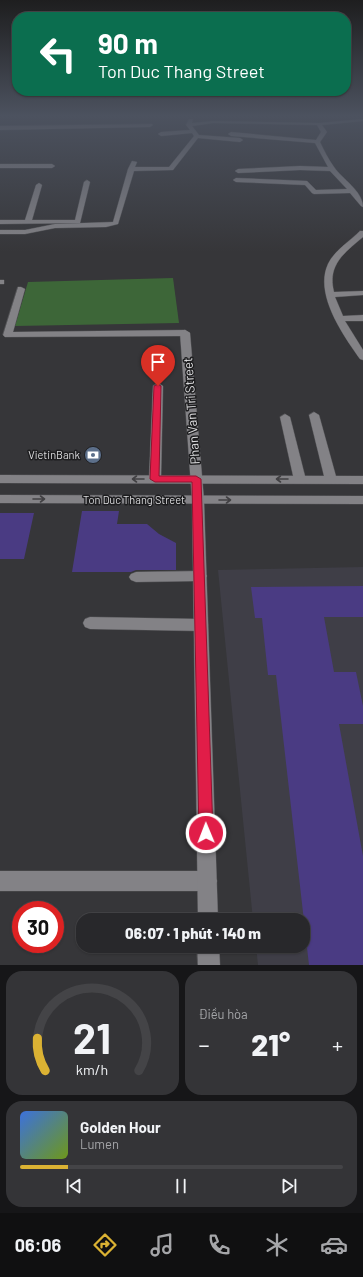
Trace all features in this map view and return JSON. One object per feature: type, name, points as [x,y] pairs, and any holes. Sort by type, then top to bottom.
[{"type":"street","points":[[0,232],[25,232],[55,226],[116,223],[134,162]]},
{"type":"street","points":[[131,169],[171,169],[176,162]]},
{"type":"street","points":[[328,162],[332,169],[339,175],[363,205]]},
{"type":"street","points":[[0,166],[52,166]]},
{"type":"street","points":[[238,171],[300,168],[332,169]]},
{"type":"street","points":[[236,180],[307,183],[314,192],[352,191]]},
{"type":"street","points":[[0,222],[78,222],[87,182]]},
{"type":"street","points":[[28,222],[39,185]]},
{"type":"street","points":[[363,233],[350,244],[332,264],[328,281],[334,306],[340,319],[363,357]]},
{"type":"street","name":"Phan Van Tri Street","points":[[21,289],[8,335],[185,333],[198,500],[208,913]]},
{"type":"street","points":[[331,295],[363,293]]},
{"type":"street","points":[[340,319],[363,318]]},
{"type":"street","points":[[155,479],[158,386]]},
{"type":"street","points":[[314,415],[331,480]]},
{"type":"street","points":[[285,417],[300,480]]},
{"type":"street","name":"Ton Duc Thang Street","points":[[0,479],[363,480]]},
{"type":"street","name":"Ton Duc Thang Street","points":[[0,499],[363,500]]},
{"type":"street","points":[[136,577],[200,576]]},
{"type":"street","points":[[90,624],[201,625]]},
{"type":"street","points":[[0,881],[207,881]]},
{"type":"street","points":[[208,953],[209,965]]},
{"type":"shaded area","points":[[363,567],[363,965],[258,965],[257,953],[310,953],[310,913],[252,913],[218,570]]},
{"type":"green space","points":[[173,278],[179,323],[15,326],[28,282]]},
{"type":"building","points":[[82,511],[119,511],[117,524],[147,524],[159,534],[176,543],[176,570],[72,572]]},
{"type":"building","points":[[0,513],[34,513],[24,559],[0,559]]},
{"type":"building","points":[[363,586],[363,617],[324,617],[334,672],[356,672],[363,706],[363,724],[339,724],[363,856],[363,965],[309,965],[308,953],[310,953],[310,913],[303,913],[276,675],[268,675],[262,618],[255,618],[251,587]]},
{"type":"place","name":"VietinBank","points":[[93,455]]},
{"type":"route","points":[[158,386],[155,479],[196,479],[200,576],[206,833]]}]
